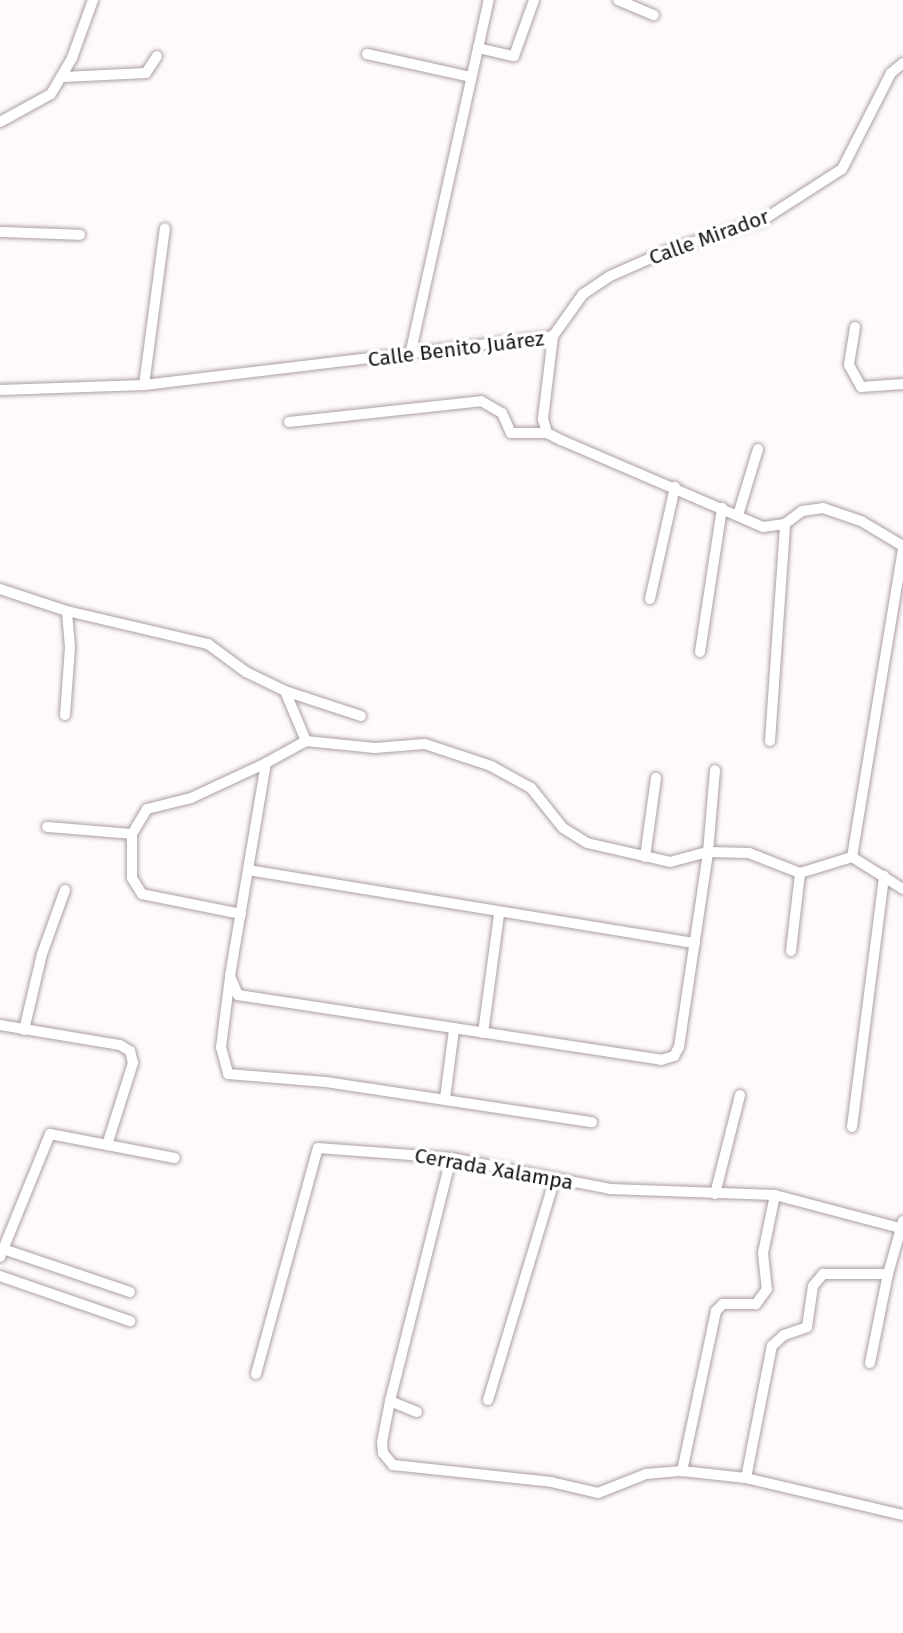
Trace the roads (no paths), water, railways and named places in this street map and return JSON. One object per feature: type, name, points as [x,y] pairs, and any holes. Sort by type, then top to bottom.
[{"type":"street","points":[[0,122],[51,94],[63,77],[93,0]]},
{"type":"street","points":[[410,355],[489,0]]},
{"type":"street","points":[[478,48],[514,56],[534,0]]},
{"type":"street","points":[[618,0],[654,15]]},
{"type":"street","points":[[367,54],[471,77]]},
{"type":"street","points":[[63,77],[146,73],[157,56]]},
{"type":"street","name":"Calle Mirador","points":[[553,336],[569,308],[595,284],[669,250],[763,220],[842,169],[891,73],[903,63]]},
{"type":"street","points":[[144,385],[165,228]]},
{"type":"street","points":[[0,232],[80,235]]},
{"type":"street","points":[[855,327],[849,365],[861,387],[903,383]]},
{"type":"street","name":"Calle Benito Juárez","points":[[0,390],[144,385],[553,336],[543,419],[547,433]]},
{"type":"street","points":[[289,422],[481,401],[502,413],[512,433],[547,433],[763,527],[785,524],[802,511],[823,508],[861,521],[903,548],[852,857]]},
{"type":"street","points":[[738,515],[758,449]]},
{"type":"street","points":[[650,599],[675,487]]},
{"type":"street","points":[[700,652],[722,508]]},
{"type":"street","points":[[770,741],[785,524]]},
{"type":"street","points":[[0,589],[67,611],[208,644],[246,672],[276,682],[285,691],[306,741]]},
{"type":"street","points":[[65,715],[70,647],[67,611]]},
{"type":"street","points":[[285,691],[361,716]]},
{"type":"street","points":[[241,914],[142,894],[132,878],[132,834],[147,809],[191,798],[306,741],[374,748],[425,744],[491,766],[531,788],[577,838],[645,857],[678,863],[708,852],[749,853],[800,873],[852,857],[903,889]]},
{"type":"street","points":[[266,763],[230,976],[221,1047],[228,1074],[445,1098],[592,1122]]},
{"type":"street","points":[[230,976],[238,995],[245,999],[661,1060],[674,1056],[695,943],[708,852],[715,770]]},
{"type":"street","points":[[645,857],[656,778]]},
{"type":"street","points":[[47,827],[132,834]]},
{"type":"street","points":[[248,870],[499,914],[695,943]]},
{"type":"street","points":[[790,951],[800,873]]},
{"type":"street","points":[[852,1127],[884,876]]},
{"type":"street","points":[[24,1030],[42,954],[65,890]]},
{"type":"street","points":[[483,1033],[499,914]]},
{"type":"street","points":[[0,1025],[120,1045],[130,1051],[133,1063],[107,1145]]},
{"type":"street","points":[[445,1098],[454,1030]]},
{"type":"street","points":[[715,1194],[740,1095]]},
{"type":"street","points":[[130,1292],[2,1253],[46,1138],[58,1134],[175,1158]]},
{"type":"street","name":"Cerrada Xalampa","points":[[256,1374],[318,1148],[450,1158],[610,1189],[775,1195],[901,1225]]},
{"type":"street","points":[[450,1158],[382,1442],[383,1453],[393,1465],[551,1482],[598,1493],[646,1474],[682,1471],[746,1478],[903,1515]]},
{"type":"street","points":[[488,1400],[555,1178]]},
{"type":"street","points":[[682,1471],[716,1311],[723,1304],[756,1304],[767,1289],[763,1253],[775,1195]]},
{"type":"street","points":[[870,1363],[901,1225]]},
{"type":"street","points":[[746,1478],[772,1346],[777,1339],[807,1327],[816,1279],[839,1272],[888,1274]]},
{"type":"street","points":[[0,1276],[130,1321]]},
{"type":"street","points":[[390,1401],[417,1412]]}]
